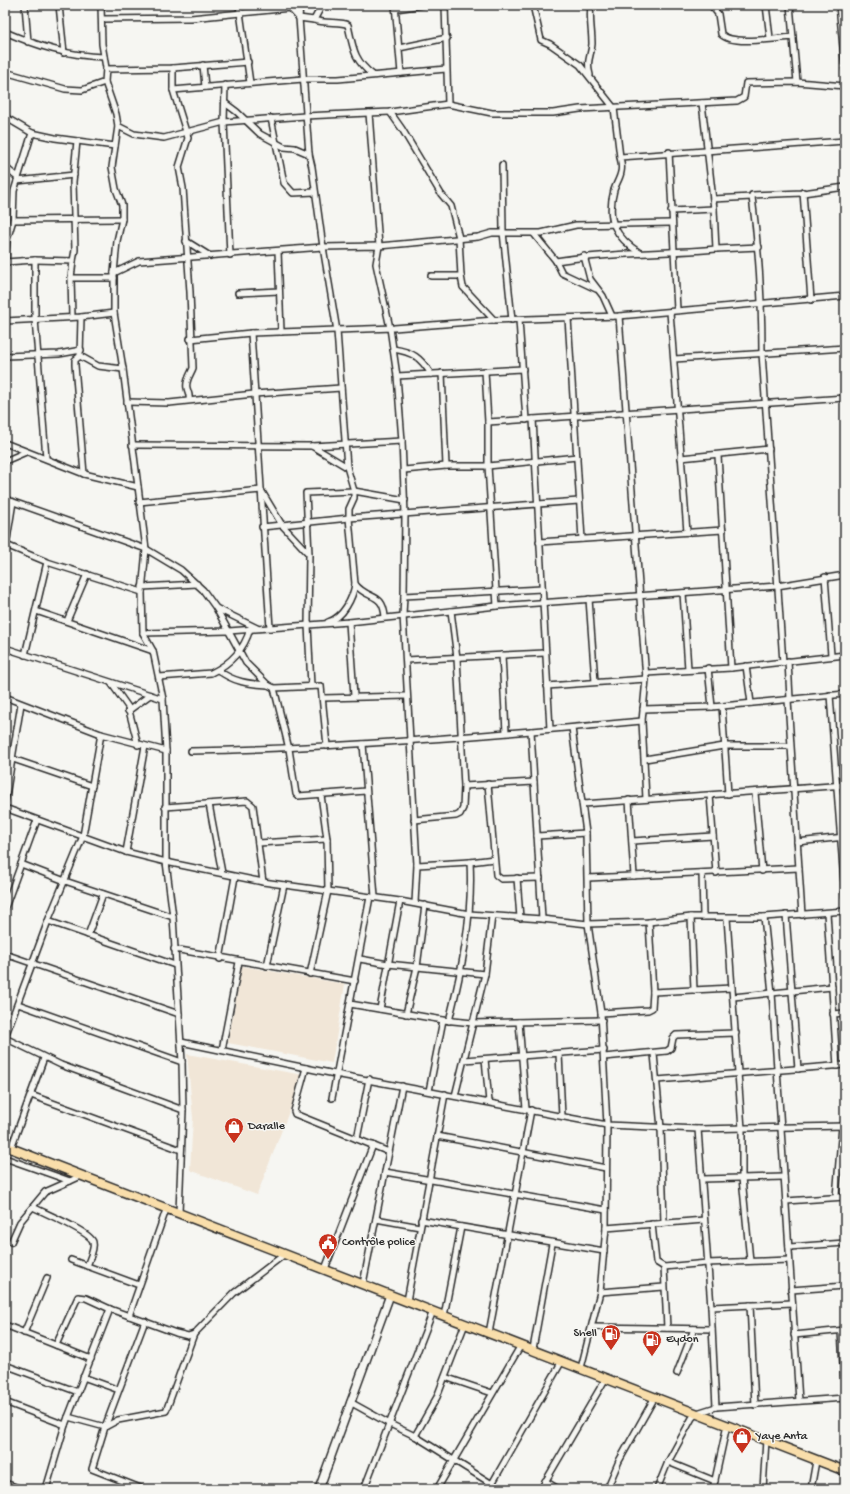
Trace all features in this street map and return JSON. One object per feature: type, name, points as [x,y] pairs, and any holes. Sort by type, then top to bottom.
[{"type":"highway","points":[[8,1147],[727,1424],[816,1461],[844,1468]]},
{"type":"main road","points":[[319,1489],[390,1294]]},
{"type":"street","points":[[25,5],[28,42]]},
{"type":"street","points":[[59,5],[64,53]]},
{"type":"street","points":[[101,5],[106,69],[105,82],[116,114],[118,126],[112,167],[116,189],[122,206],[122,219],[117,241],[114,276],[114,313],[123,369],[146,549],[142,590],[143,633],[153,651],[163,699],[166,751],[166,862],[173,917],[182,1062],[183,1110],[179,1212]]},
{"type":"street","points":[[239,5],[250,83]]},
{"type":"street","points":[[300,5],[299,18],[308,154],[312,167],[337,331],[347,467],[354,491],[354,498],[349,509],[349,518],[355,584],[346,606],[332,621],[325,623]]},
{"type":"street","points":[[314,20],[322,5]]},
{"type":"street","points":[[400,72],[396,7],[422,5]]},
{"type":"street","points":[[445,5],[448,104]]},
{"type":"street","points":[[533,5],[541,40],[568,55],[580,65],[614,108],[621,173],[614,190],[612,208],[613,223],[617,235],[623,242],[640,254]]},
{"type":"street","points":[[590,76],[587,64],[592,43],[589,22],[591,5]]},
{"type":"street","points":[[711,5],[718,14],[721,34],[724,38],[744,41],[793,37]]},
{"type":"street","points":[[766,5],[770,38]]},
{"type":"street","points":[[790,5],[797,82]]},
{"type":"street","points":[[839,5],[844,31],[845,69]]},
{"type":"street","points":[[102,19],[191,18],[290,8],[299,18],[314,20],[326,24],[344,23],[348,26],[355,56],[364,69],[373,75]]},
{"type":"street","points":[[5,32],[28,42],[64,53],[80,56],[104,57]]},
{"type":"street","points":[[399,48],[447,38]]},
{"type":"street","points":[[106,69],[173,68],[248,62]]},
{"type":"street","points":[[203,65],[205,87]]},
{"type":"street","points":[[173,68],[172,90],[187,141],[179,167],[183,188],[190,292],[190,339],[193,368],[188,379],[187,387],[190,394],[189,400]]},
{"type":"street","points":[[172,90],[303,79],[338,79],[400,72],[446,69]]},
{"type":"street","points":[[5,72],[65,89],[82,90],[105,82]]},
{"type":"street","points":[[118,126],[145,137],[164,138],[185,134],[224,122],[390,112],[448,104],[492,112],[553,113],[580,109],[741,100],[744,97],[746,83],[797,82],[845,86]]},
{"type":"street","points":[[225,85],[224,122],[230,255]]},
{"type":"street","points":[[225,103],[260,134],[284,147],[294,148],[308,154]]},
{"type":"street","points":[[702,103],[714,209],[716,249]]},
{"type":"street","points":[[390,112],[402,129],[441,194],[451,206],[459,238],[463,287],[494,320]]},
{"type":"street","points":[[369,113],[379,246],[376,264],[390,328],[397,376],[404,470],[405,514],[403,615],[417,865],[415,903]]},
{"type":"street","points":[[5,117],[32,133],[55,138],[116,146]]},
{"type":"street","points":[[271,118],[284,183],[293,193],[299,194],[315,192]]},
{"type":"street","points":[[32,133],[14,191],[13,220],[6,240],[5,262],[73,260]]},
{"type":"street","points":[[72,317],[71,278],[73,260],[74,175],[77,141]]},
{"type":"street","points":[[620,157],[669,152],[707,152],[845,141]]},
{"type":"street","points":[[669,152],[670,211],[677,310]]},
{"type":"street","points":[[502,165],[503,232],[512,320]]},
{"type":"street","points":[[5,167],[17,179],[74,175]]},
{"type":"street","points":[[713,199],[752,197],[752,195],[803,192],[845,187]]},
{"type":"street","points":[[803,192],[811,300]]},
{"type":"street","points":[[752,197],[758,247],[762,303],[762,353],[768,449],[777,586],[789,700],[790,746],[802,915]]},
{"type":"street","points":[[670,211],[714,209]]},
{"type":"street","points":[[13,220],[122,219]]},
{"type":"street","points":[[71,278],[114,276],[136,261],[211,257],[323,247],[379,246],[503,232],[534,234],[576,225],[613,223],[671,223]]},
{"type":"street","points":[[534,234],[556,260],[562,273],[596,289]]},
{"type":"street","points":[[186,241],[211,257]]},
{"type":"street","points":[[556,260],[584,256],[673,253],[758,247]]},
{"type":"street","points":[[278,251],[281,332]]},
{"type":"street","points":[[584,256],[590,279],[596,289],[603,296],[612,316]]},
{"type":"street","points":[[35,260],[35,319],[46,458]]},
{"type":"street","points":[[430,276],[461,276]]},
{"type":"street","points":[[238,292],[280,291]]},
{"type":"street","points":[[190,339],[251,333],[337,331],[494,320],[619,316],[845,296]]},
{"type":"street","points":[[670,312],[687,532]]},
{"type":"street","points":[[5,320],[80,317],[114,313]]},
{"type":"street","points":[[619,316],[646,676],[642,721],[646,799]]},
{"type":"street","points":[[80,317],[81,350],[80,356],[75,360],[75,365],[84,474]]},
{"type":"street","points":[[568,318],[582,539]]},
{"type":"street","points":[[519,320],[526,420]]},
{"type":"street","points":[[251,333],[262,527],[270,628]]},
{"type":"street","points":[[674,359],[845,348]]},
{"type":"street","points":[[393,349],[412,353],[419,358],[431,374]]},
{"type":"street","points":[[5,356],[59,354],[81,350]]},
{"type":"street","points":[[80,356],[98,366],[123,369]]},
{"type":"street","points":[[397,376],[523,369]]},
{"type":"street","points":[[485,371],[488,422],[488,466],[497,606]]},
{"type":"street","points":[[442,373],[446,466]]},
{"type":"street","points":[[127,402],[169,403],[254,394],[340,388]]},
{"type":"street","points":[[488,422],[845,398]]},
{"type":"street","points":[[533,419],[550,729]]},
{"type":"street","points":[[132,445],[257,444],[312,446],[402,441]]},
{"type":"street","points":[[5,443],[84,474],[138,488]]},
{"type":"street","points":[[312,446],[347,467]]},
{"type":"street","points":[[681,458],[718,456],[768,449]]},
{"type":"street","points":[[5,461],[26,452]]},
{"type":"street","points":[[718,456],[725,590],[731,668]]},
{"type":"street","points":[[404,470],[446,466],[488,466],[535,460],[577,457]]},
{"type":"street","points":[[139,502],[261,490]]},
{"type":"street","points":[[261,490],[282,525],[309,554]]},
{"type":"street","points":[[311,686],[308,625],[309,554],[306,493],[354,491],[405,500]]},
{"type":"street","points":[[5,499],[146,549],[181,570],[197,584],[216,608],[239,652],[246,662],[268,685]]},
{"type":"street","points":[[262,527],[349,518],[580,501]]},
{"type":"street","points":[[5,552],[13,502]]},
{"type":"street","points":[[540,542],[723,530]]},
{"type":"street","points":[[6,545],[47,562],[142,590],[197,584]]},
{"type":"street","points":[[25,656],[47,562]]},
{"type":"street","points":[[67,621],[87,574]]},
{"type":"street","points":[[143,633],[229,631],[349,622],[497,606],[777,586],[825,577],[845,575]]},
{"type":"street","points":[[825,577],[831,656]]},
{"type":"street","points":[[355,584],[359,590],[381,601],[384,607],[385,617]]},
{"type":"street","points":[[404,596],[542,589]]},
{"type":"street","points":[[683,593],[688,669]]},
{"type":"street","points":[[589,599],[595,682]]},
{"type":"street","points":[[216,608],[246,624],[260,628]]},
{"type":"street","points":[[36,611],[153,651]]},
{"type":"street","points":[[414,820],[456,816],[460,814],[463,808],[464,786],[461,736],[456,658],[451,611]]},
{"type":"street","points":[[349,622],[354,696]]},
{"type":"street","points":[[159,677],[211,673],[218,670],[239,652],[250,629]]},
{"type":"street","points":[[5,648],[25,656],[163,699]]},
{"type":"street","points":[[406,660],[545,653]]},
{"type":"street","points":[[502,655],[506,732]]},
{"type":"street","points":[[547,686],[646,676],[688,669],[731,668],[845,655]]},
{"type":"street","points":[[746,666],[751,703]]},
{"type":"street","points":[[708,668],[712,706]]},
{"type":"street","points":[[218,670],[226,676],[239,681],[268,685],[274,688],[321,686],[327,746]]},
{"type":"street","points":[[111,682],[124,699],[138,745]]},
{"type":"street","points":[[274,688],[289,749],[296,794],[298,796],[366,792]]},
{"type":"street","points":[[643,709],[722,706],[789,700],[830,694],[845,694]]},
{"type":"street","points":[[830,694],[836,785],[843,837],[845,896]]},
{"type":"street","points":[[128,711],[150,695]]},
{"type":"street","points":[[323,698],[354,696],[407,696]]},
{"type":"street","points":[[5,697],[101,734],[138,745],[166,751]]},
{"type":"street","points":[[5,802],[21,704]]},
{"type":"street","points":[[722,706],[728,794]]},
{"type":"street","points":[[191,751],[289,749],[572,728],[642,721]]},
{"type":"street","points":[[572,728],[586,833],[588,924],[602,1020],[607,1125],[606,1228],[600,1292],[581,1368]]},
{"type":"street","points":[[531,731],[542,919]]},
{"type":"street","points":[[101,734],[83,836],[48,921],[5,1037],[44,1058],[183,1110]]},
{"type":"street","points":[[332,1098],[372,897],[363,744]]},
{"type":"street","points":[[126,852],[145,746]]},
{"type":"street","points":[[645,759],[724,746],[790,746]]},
{"type":"street","points":[[13,759],[92,786]]},
{"type":"street","points":[[464,786],[534,782]]},
{"type":"street","points":[[488,784],[494,859],[497,877],[540,878]]},
{"type":"street","points":[[583,804],[754,793],[845,785]]},
{"type":"street","points":[[754,793],[762,871]]},
{"type":"street","points":[[310,974],[328,891],[327,839],[321,795]]},
{"type":"street","points":[[710,795],[716,873]]},
{"type":"street","points":[[628,800],[634,876]]},
{"type":"street","points":[[165,807],[247,801],[251,803],[253,806],[263,882]]},
{"type":"street","points":[[210,804],[222,873]]},
{"type":"street","points":[[5,808],[126,852],[166,862],[263,882],[400,900],[469,914],[588,924],[649,922],[691,917],[764,917],[845,911]]},
{"type":"street","points":[[5,907],[37,820]]},
{"type":"street","points":[[537,836],[586,833]]},
{"type":"street","points":[[632,841],[713,836]]},
{"type":"street","points":[[797,842],[843,837]]},
{"type":"street","points":[[258,843],[327,839]]},
{"type":"street","points":[[417,865],[494,859]]},
{"type":"street","points":[[449,1021],[461,970],[469,914],[470,862]]},
{"type":"street","points":[[21,864],[65,881],[173,917]]},
{"type":"street","points":[[588,878],[762,871],[799,868]]},
{"type":"street","points":[[702,873],[704,917]]},
{"type":"street","points":[[220,959],[235,877]]},
{"type":"street","points":[[517,878],[520,918]]},
{"type":"street","points":[[267,966],[284,885]]},
{"type":"street","points":[[88,935],[103,894]]},
{"type":"street","points":[[380,1009],[400,900]]},
{"type":"street","points":[[406,1014],[417,967],[425,904]]},
{"type":"street","points":[[827,913],[837,1066]]},
{"type":"street","points":[[786,915],[798,1069]]},
{"type":"street","points":[[455,1096],[485,974],[492,916]]},
{"type":"street","points":[[691,917],[694,990]]},
{"type":"street","points":[[764,917],[772,993],[799,1402]]},
{"type":"street","points":[[727,918],[742,1130],[742,1178],[750,1261]]},
{"type":"street","points":[[48,921],[175,965]]},
{"type":"street","points":[[601,1013],[648,1010],[653,1004],[649,922]]},
{"type":"street","points":[[174,950],[355,981]]},
{"type":"street","points":[[5,954],[179,1014]]},
{"type":"street","points":[[360,959],[388,964],[461,970],[485,974]]},
{"type":"street","points":[[222,1050],[239,962]]},
{"type":"street","points":[[733,996],[832,987]]},
{"type":"street","points":[[653,992],[732,988]]},
{"type":"street","points":[[18,1004],[182,1062]]},
{"type":"street","points":[[350,1004],[449,1021],[473,1023],[602,1020]]},
{"type":"street","points":[[833,1014],[845,1013]]},
{"type":"street","points":[[430,1091],[443,1020]]},
{"type":"street","points":[[489,1333],[524,1152],[529,1110],[519,1022]]},
{"type":"street","points":[[604,1057],[654,1054],[670,1050],[673,1038],[676,1035],[736,1032]]},
{"type":"street","points":[[181,1042],[306,1068],[607,1125],[698,1130],[742,1130],[781,1127],[844,1126],[836,1197]]},
{"type":"street","points":[[464,1060],[604,1050]]},
{"type":"street","points":[[559,1054],[562,1116]]},
{"type":"street","points":[[654,1054],[661,1128],[664,1223]]},
{"type":"street","points":[[8,1147],[44,1058]]},
{"type":"street","points":[[485,1058],[489,1102]]},
{"type":"street","points":[[657,1080],[845,1065]]},
{"type":"street","points":[[306,1068],[294,1111],[295,1114],[389,1152]]},
{"type":"street","points":[[357,1139],[369,1079]]},
{"type":"street","points":[[364,1284],[402,1086]]},
{"type":"street","points":[[30,1094],[181,1150]]},
{"type":"street","points":[[406,1301],[444,1094]]},
{"type":"street","points":[[698,1130],[711,1307],[716,1407]]},
{"type":"street","points":[[437,1136],[606,1168]]},
{"type":"street","points":[[325,1269],[373,1145]]},
{"type":"street","points":[[5,1158],[70,1181]]},
{"type":"street","points":[[385,1172],[606,1210]]},
{"type":"street","points":[[11,1242],[20,1222],[47,1190],[81,1176]]},
{"type":"street","points":[[702,1179],[784,1176]]},
{"type":"street","points":[[786,1201],[845,1197]]},
{"type":"street","points":[[33,1207],[78,1229],[92,1239],[94,1244],[87,1266]]},
{"type":"street","points":[[129,1316],[167,1207]]},
{"type":"street","points":[[376,1219],[420,1227]]},
{"type":"street","points":[[421,1220],[604,1252]]},
{"type":"street","points":[[606,1228],[704,1220]]},
{"type":"street","points":[[652,1224],[654,1257],[656,1262],[664,1267],[707,1263],[790,1260]]},
{"type":"street","points":[[444,1316],[461,1227]]},
{"type":"street","points":[[788,1247],[845,1242]]},
{"type":"street","points":[[532,1349],[552,1244]]},
{"type":"street","points":[[68,1417],[105,1427],[118,1420],[166,1411],[194,1334],[234,1294],[286,1254]]},
{"type":"street","points":[[71,1260],[139,1285]]},
{"type":"street","points":[[664,1267],[666,1328]]},
{"type":"street","points":[[24,1332],[47,1278]]},
{"type":"street","points":[[792,1290],[845,1286]]},
{"type":"street","points":[[600,1292],[664,1287]]},
{"type":"street","points":[[56,1345],[78,1298],[86,1298],[110,1309],[188,1336],[194,1334]]},
{"type":"street","points":[[711,1307],[792,1303]]},
{"type":"street","points":[[750,1305],[755,1405]]},
{"type":"street","points":[[46,1489],[68,1417],[110,1309]]},
{"type":"street","points":[[364,1489],[433,1311]]},
{"type":"street","points":[[143,1489],[92,1469],[105,1427],[145,1321]]},
{"type":"street","points":[[415,1436],[435,1402],[465,1324]]},
{"type":"street","points":[[5,1325],[91,1359]]},
{"type":"street","points":[[592,1327],[712,1329]]},
{"type":"street","points":[[677,1373],[694,1329]]},
{"type":"street","points":[[657,1489],[668,1462],[692,1418],[697,1413],[716,1407],[845,1398],[843,1330],[794,1335]]},
{"type":"street","points":[[437,1489],[454,1462],[520,1345]]},
{"type":"street","points":[[491,1487],[562,1361]]},
{"type":"street","points":[[5,1365],[78,1392]]},
{"type":"street","points":[[84,1377],[119,1390]]},
{"type":"street","points":[[445,1377],[492,1393]]},
{"type":"street","points":[[541,1489],[606,1378]]},
{"type":"street","points":[[607,1489],[619,1461],[655,1397]]},
{"type":"street","points":[[5,1402],[66,1425]]},
{"type":"street","points":[[350,1402],[388,1424],[415,1436],[491,1487],[500,1489]]},
{"type":"street","points":[[713,1489],[727,1424]]},
{"type":"street","points":[[763,1489],[766,1440]]},
{"type":"street","points":[[811,1489],[816,1461]]},
{"type":"street","points":[[668,1462],[715,1481]]},
{"type":"street","points":[[545,1481],[558,1489]]},
{"type":"street","points":[[5,1483],[21,1489]]},
{"type":"shaded area","points":[[242,966],[345,984],[332,1063],[228,1043]]},
{"type":"shaded area","name":"Daralle","points":[[187,1054],[303,1075],[257,1195],[190,1170],[193,1118]]},
{"type":"place","name":"Daralle","points":[[234,1144]]},
{"type":"place","name":"Contrôle police","points":[[328,1260]]},
{"type":"place","name":"Shell","points":[[611,1351]]},
{"type":"place","name":"Eydon","points":[[652,1357]]},
{"type":"place","name":"Yaye Anta","points":[[742,1454]]}]
